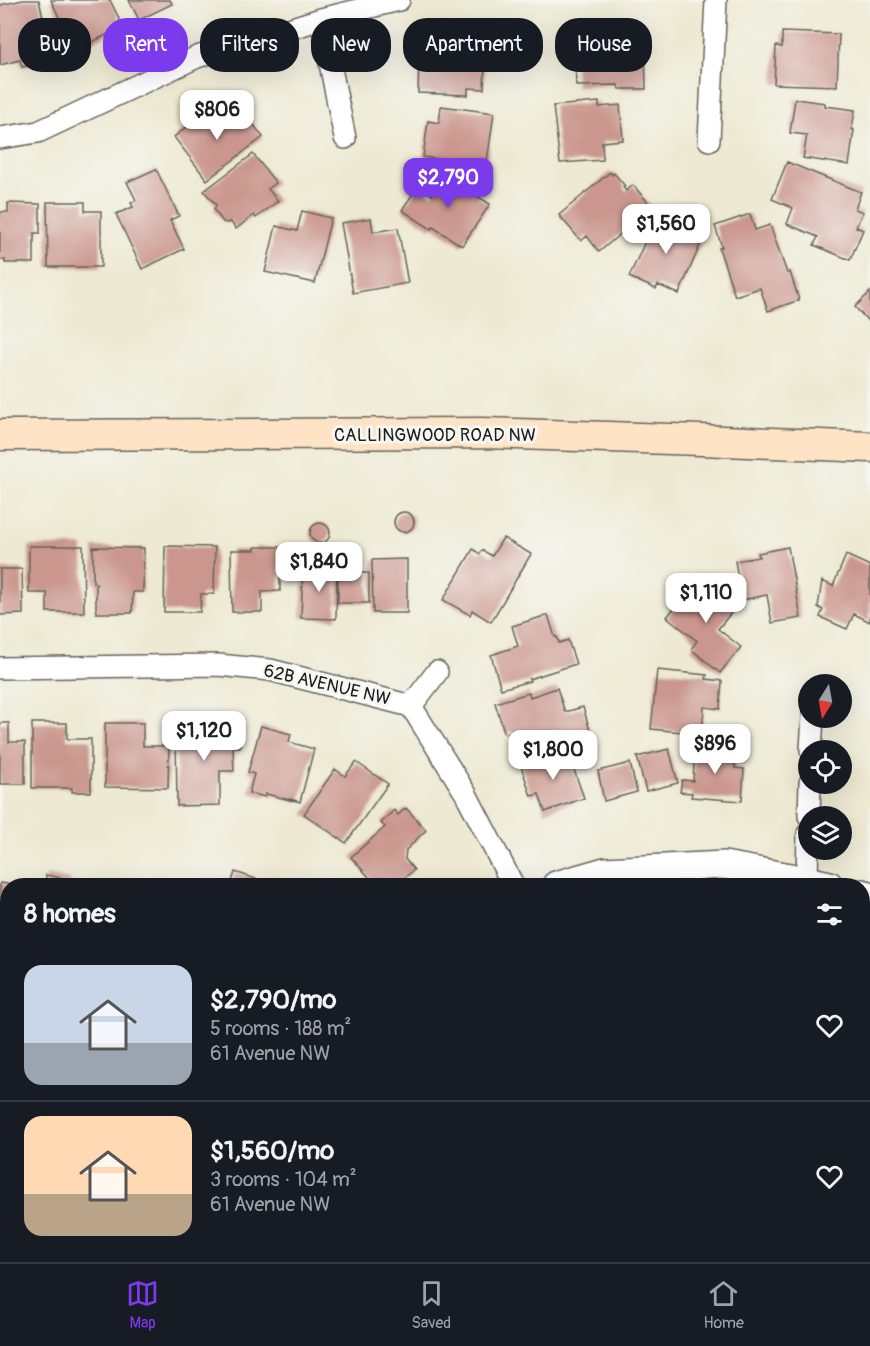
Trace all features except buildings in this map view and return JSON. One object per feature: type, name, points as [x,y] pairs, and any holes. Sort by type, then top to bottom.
[{"type":"main road","name":"CALLINGWOOD ROAD NW","points":[[0,435],[483,433],[870,447]]},
{"type":"street","points":[[325,18],[399,0]]},
{"type":"street","points":[[709,140],[716,0]]},
{"type":"street","points":[[0,138],[38,132],[197,57],[311,22]]},
{"type":"street","points":[[332,72],[345,138]]},
{"type":"street","name":"62B AVENUE NW","points":[[0,668],[218,665],[270,670],[411,706],[466,794],[509,878]]},
{"type":"street","points":[[411,706],[437,672]]},
{"type":"street","points":[[813,860],[817,878]]},
{"type":"street","points":[[580,878],[605,871],[724,865],[796,878]]}]
